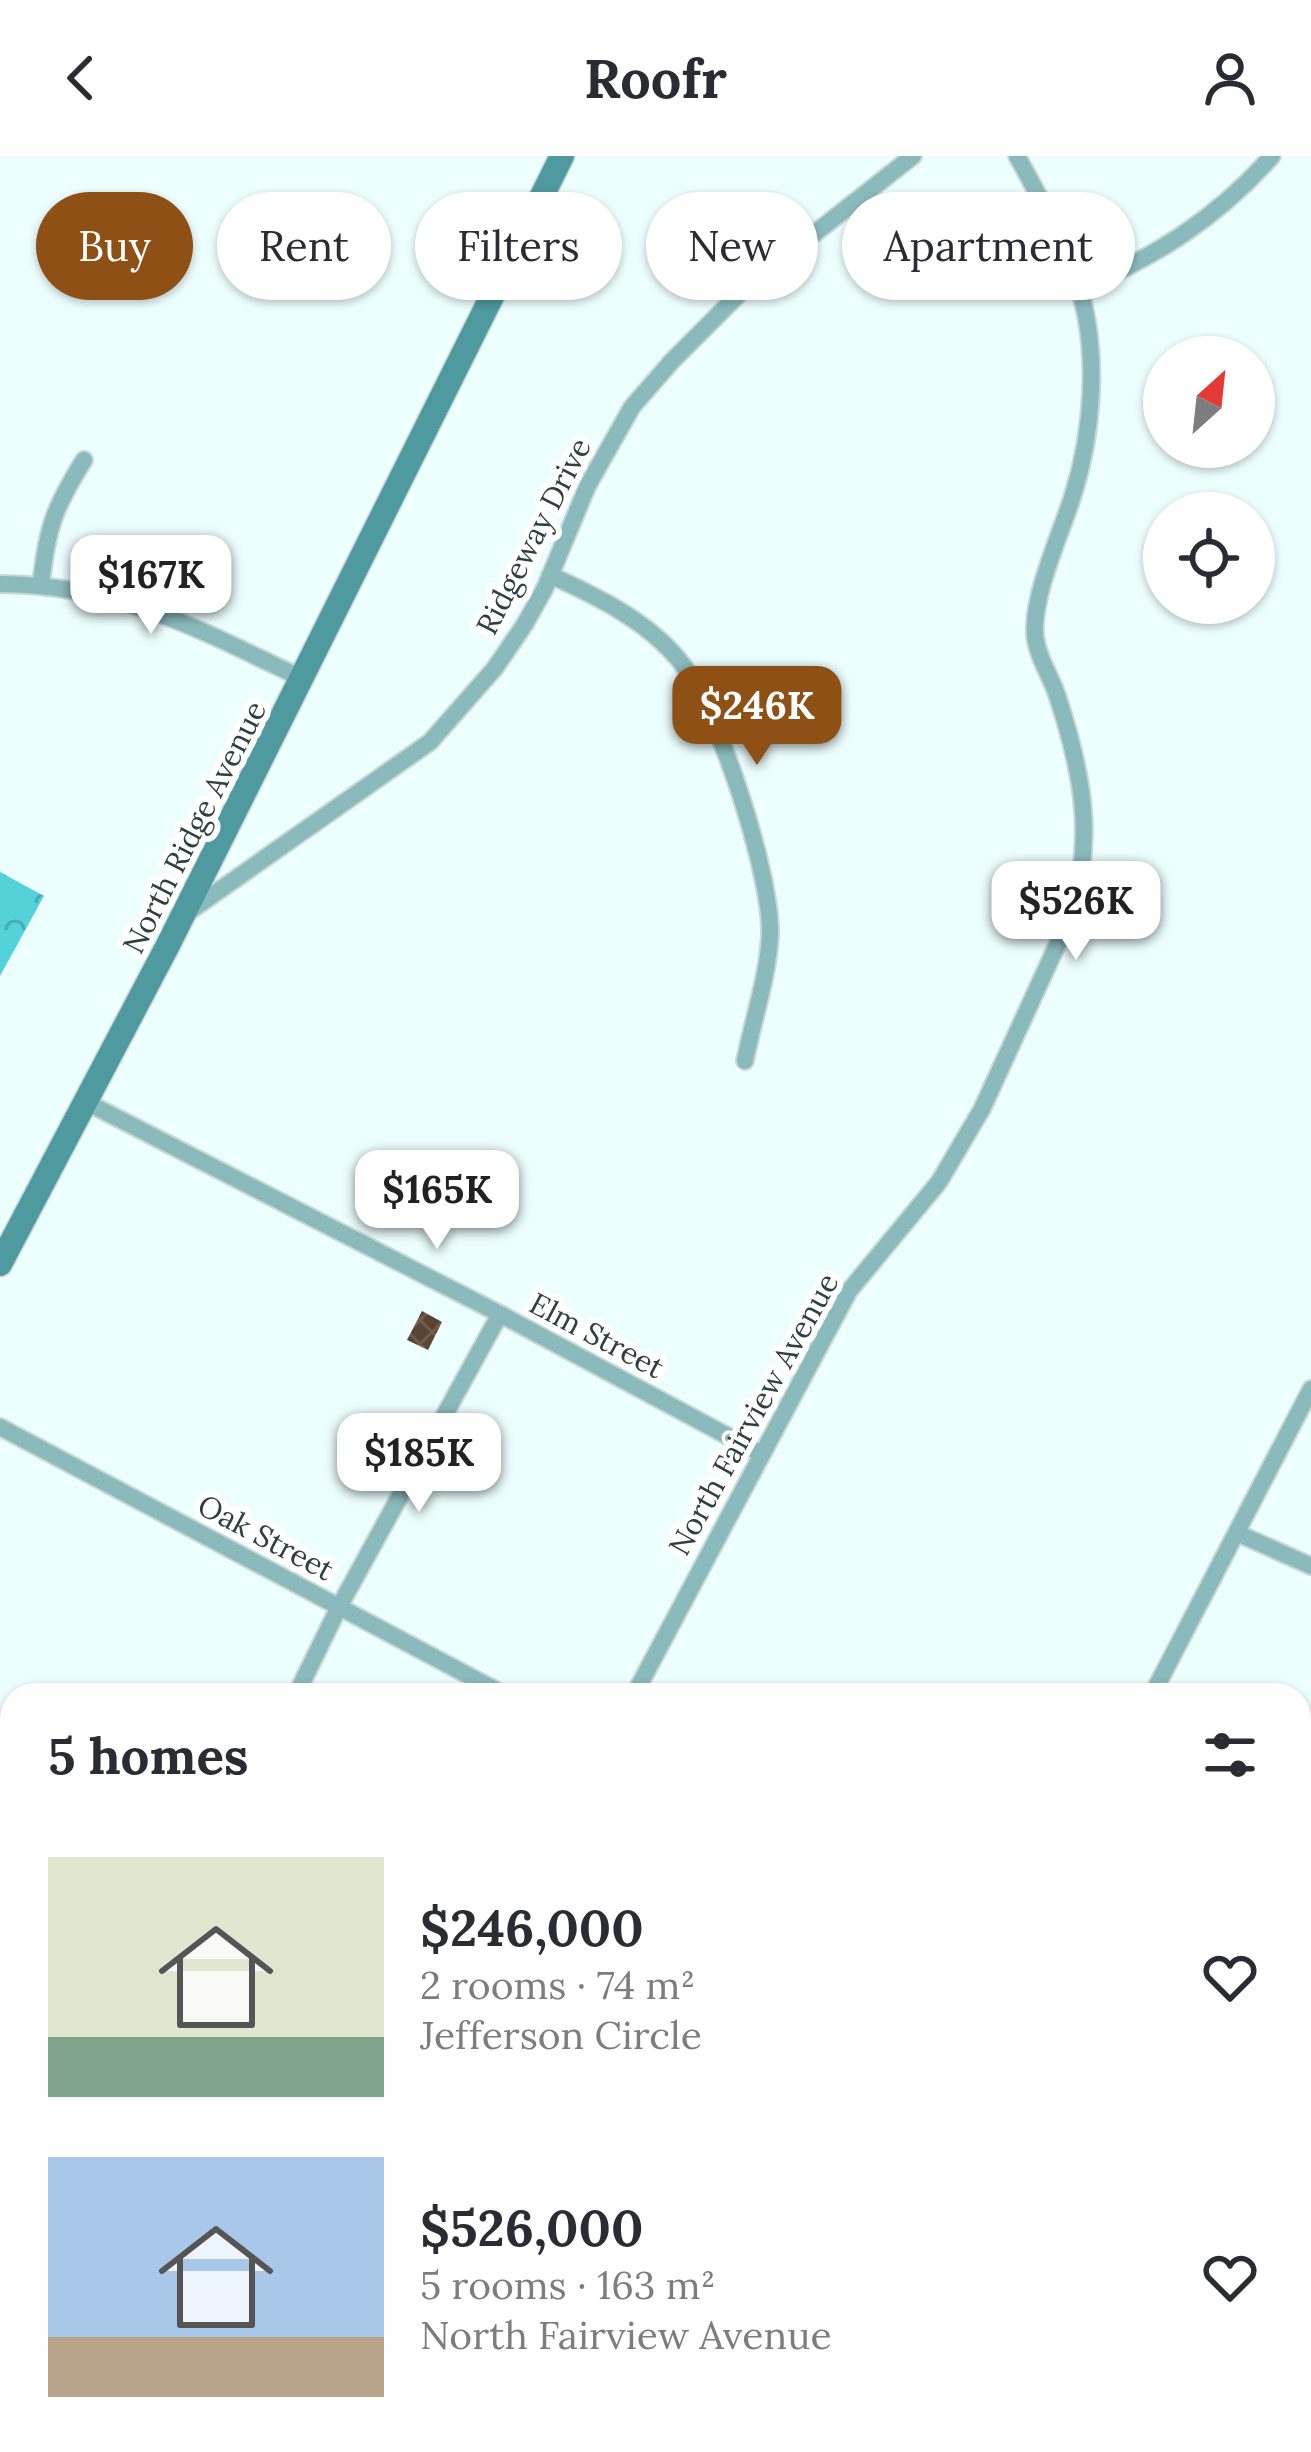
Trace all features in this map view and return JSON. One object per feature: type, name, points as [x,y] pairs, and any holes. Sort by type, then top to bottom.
[{"type":"street","name":"North Ridge Avenue","points":[[0,1264],[303,679],[562,156]]},
{"type":"street","name":"Ridgeway Drive","points":[[182,917],[430,742],[495,668],[525,624],[604,453],[632,407],[744,289],[914,156]]},
{"type":"street","name":"North Fairview Avenue","points":[[1017,156],[1034,192]]},
{"type":"street","points":[[1135,264],[1216,212],[1272,156]]},
{"type":"street","name":"North Fairview Avenue","points":[[640,1683],[858,1276],[939,1182],[982,1109],[1081,885],[1087,839],[1076,764],[1035,633],[1038,607],[1086,442],[1090,360],[1082,300]]},
{"type":"street","points":[[41,584],[47,532],[83,460]]},
{"type":"street","points":[[550,575],[611,605],[668,648],[694,680],[713,726],[754,836],[768,908],[769,944],[745,1061]]},
{"type":"street","points":[[0,584],[41,584],[113,596],[181,620],[303,679]]},
{"type":"street","name":"Elm Street","points":[[86,1102],[761,1454]]},
{"type":"street","points":[[302,1683],[500,1314]]},
{"type":"street","points":[[1158,1683],[1311,1389]]},
{"type":"street","name":"Oak Street","points":[[0,1427],[482,1683]]},
{"type":"street","points":[[1237,1533],[1311,1566]]},
{"type":"green space","points":[[0,872],[44,896],[0,976]]},
{"type":"building","points":[[422,1311],[442,1322],[428,1350],[407,1340]]}]
